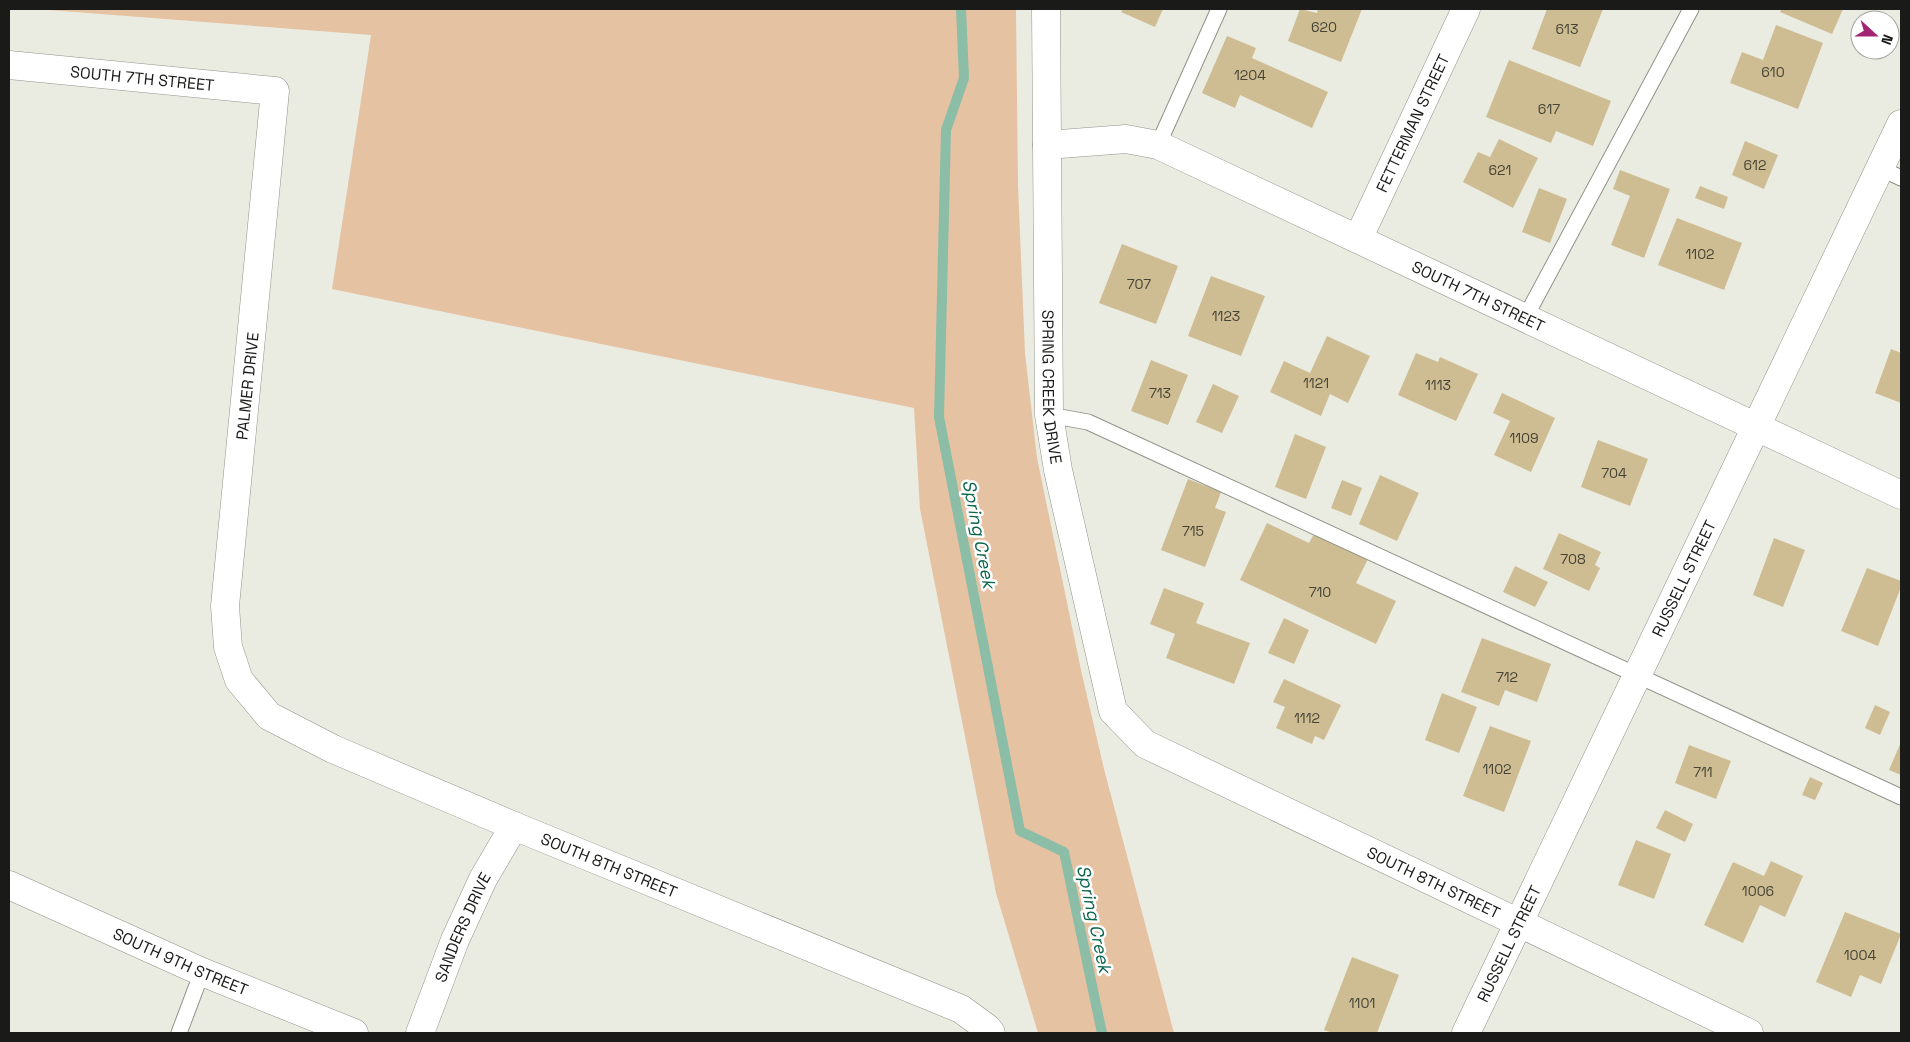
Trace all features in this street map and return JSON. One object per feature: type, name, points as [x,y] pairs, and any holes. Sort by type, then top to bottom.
[{"type":"street","name":"SPRING CREEK DRIVE","points":[[1046,9],[1049,415],[1058,470],[1113,711],[1145,744]]},
{"type":"street","name":"FETTERMAN STREET","points":[[1358,239],[1466,9]]},
{"type":"street","name":"SOUTH 7TH STREET","points":[[9,65],[275,91]]},
{"type":"street","name":"PALMER DRIVE","points":[[239,680],[228,647],[225,606],[275,91]]},
{"type":"street","name":"RUSSELL STREET","points":[[1466,1033],[1756,427],[1891,173],[1901,124]]},
{"type":"street","name":"SOUTH 7TH STREET","points":[[1047,145],[1126,140],[1158,145],[1901,495]]},
{"type":"street","name":"SOUTH 8TH STREET","points":[[239,680],[269,716],[333,749],[514,826],[961,1010],[987,1028],[991,1033]]},
{"type":"street","name":"SOUTH 8TH STREET","points":[[1145,744],[1749,1033]]},
{"type":"street","name":"SANDERS DRIVE","points":[[420,1033],[455,940],[483,880],[514,826]]},
{"type":"street","name":"SOUTH 9TH STREET","points":[[9,885],[202,972],[354,1033]]},
{"type":"lane","points":[[1158,145],[1219,9]]},
{"type":"lane","points":[[1525,318],[1691,9]]},
{"type":"lane","points":[[1049,415],[1088,422],[1901,797]]},
{"type":"lane","points":[[179,1033],[202,972]]},
{"type":"shaded area","points":[[36,9],[1016,9],[1018,185],[1025,353],[1037,458],[1081,670],[1104,769],[1174,1033],[1038,1033],[996,893],[920,509],[914,408],[332,289],[371,35]]},
{"type":"building","points":[[1123,9],[1163,9],[1155,27],[1121,12]]},
{"type":"building","points":[[1300,9],[1317,13],[1318,9],[1362,9],[1341,62],[1288,41]]},
{"type":"building","points":[[1547,9],[1603,9],[1580,67],[1532,49]]},
{"type":"building","points":[[1782,9],[1843,9],[1832,34],[1780,12]]},
{"type":"building","points":[[1776,25],[1823,43],[1798,109],[1730,83],[1742,52],[1763,60]]},
{"type":"building","points":[[1227,36],[1256,48],[1252,58],[1328,92],[1312,128],[1240,95],[1235,108],[1202,93]]},
{"type":"building","points":[[1509,60],[1611,101],[1593,146],[1556,131],[1551,143],[1486,117]]},
{"type":"building","points":[[1499,139],[1538,158],[1513,208],[1463,182],[1478,152],[1490,157]]},
{"type":"building","points":[[1745,141],[1778,155],[1764,189],[1732,175]]},
{"type":"building","points":[[1620,170],[1670,189],[1644,258],[1611,245],[1630,196],[1613,189]]},
{"type":"building","points":[[1700,186],[1728,197],[1724,209],[1695,198]]},
{"type":"building","points":[[1539,188],[1567,199],[1550,243],[1522,232]]},
{"type":"building","points":[[1677,218],[1742,243],[1724,290],[1658,265]]},
{"type":"building","points":[[1122,244],[1178,266],[1156,324],[1099,303]]},
{"type":"building","points":[[1211,276],[1265,296],[1241,356],[1188,336]]},
{"type":"building","points":[[1327,336],[1370,356],[1348,403],[1330,394],[1321,416],[1270,392],[1284,361],[1310,373]]},
{"type":"building","points":[[1891,349],[1901,353],[1901,403],[1875,393]]},
{"type":"building","points":[[1416,353],[1438,362],[1440,357],[1478,374],[1456,421],[1398,395]]},
{"type":"building","points":[[1151,360],[1188,375],[1168,425],[1131,411]]},
{"type":"building","points":[[1213,384],[1239,396],[1222,433],[1196,422]]},
{"type":"building","points":[[1502,393],[1555,418],[1531,472],[1494,455],[1510,421],[1493,413]]},
{"type":"building","points":[[1295,434],[1326,447],[1306,499],[1275,487]]},
{"type":"building","points":[[1598,440],[1648,459],[1630,506],[1581,487]]},
{"type":"building","points":[[1380,475],[1419,493],[1397,541],[1359,524]]},
{"type":"building","points":[[1188,479],[1221,492],[1215,508],[1226,512],[1205,567],[1161,550]]},
{"type":"building","points":[[1342,480],[1362,488],[1351,516],[1331,508]]},
{"type":"building","points":[[1267,523],[1309,543],[1314,534],[1368,559],[1356,583],[1396,601],[1376,644],[1240,580]]},
{"type":"building","points":[[1559,533],[1601,552],[1595,565],[1600,568],[1589,591],[1543,569]]},
{"type":"building","points":[[1774,538],[1805,550],[1783,607],[1753,595]]},
{"type":"building","points":[[1515,566],[1548,582],[1535,607],[1503,592]]},
{"type":"building","points":[[1867,568],[1901,581],[1901,587],[1878,646],[1841,631]]},
{"type":"building","points":[[1164,588],[1204,603],[1196,623],[1250,643],[1234,684],[1166,658],[1175,634],[1150,624]]},
{"type":"building","points":[[1284,618],[1309,630],[1294,664],[1268,653]]},
{"type":"building","points":[[1482,638],[1551,664],[1537,702],[1505,690],[1499,706],[1461,692]]},
{"type":"building","points":[[1284,679],[1341,705],[1324,740],[1315,736],[1312,744],[1276,728],[1285,707],[1273,702]]},
{"type":"building","points":[[1442,693],[1477,707],[1459,753],[1425,740]]},
{"type":"building","points":[[1875,705],[1890,712],[1880,735],[1865,728]]},
{"type":"building","points":[[1490,726],[1531,741],[1504,812],[1463,796]]},
{"type":"building","points":[[1901,742],[1901,775],[1889,770]]},
{"type":"building","points":[[1689,745],[1731,761],[1716,799],[1675,783]]},
{"type":"building","points":[[1810,777],[1823,783],[1815,800],[1802,795]]},
{"type":"building","points":[[1665,810],[1693,824],[1685,842],[1656,828]]},
{"type":"building","points":[[1636,840],[1671,854],[1654,899],[1618,885]]},
{"type":"building","points":[[1771,861],[1803,876],[1785,917],[1760,905],[1743,943],[1704,925],[1733,862],[1764,876]]},
{"type":"building","points":[[1845,912],[1901,934],[1881,984],[1860,975],[1851,997],[1816,982]]},
{"type":"building","points":[[1352,957],[1399,975],[1377,1033],[1333,1033],[1324,1030]]},
{"type":"waterway","name":"Spring Creek","points":[[961,9],[964,78],[946,130],[939,417],[1020,831],[1064,852],[1102,1033]]}]
